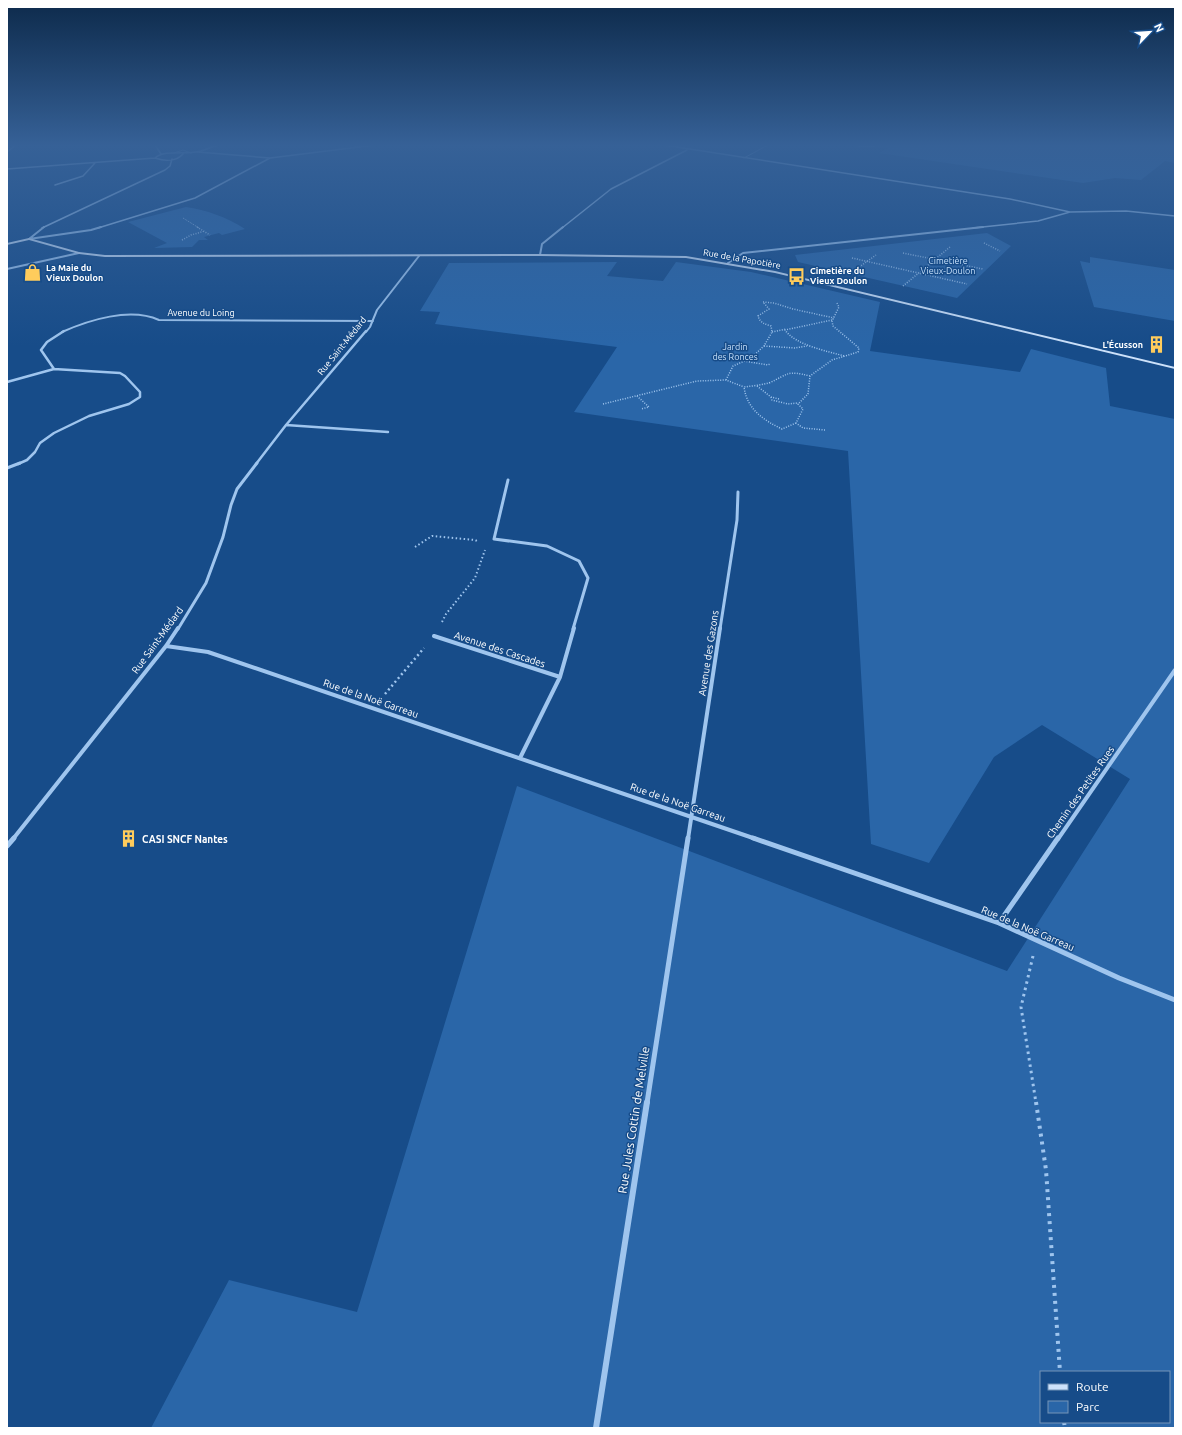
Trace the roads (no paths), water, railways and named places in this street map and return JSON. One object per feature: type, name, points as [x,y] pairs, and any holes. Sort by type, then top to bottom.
[{"type":"street","points":[[29,239],[37,231],[77,212]]},
{"type":"street","points":[[7,244],[29,239],[91,230],[153,212]]},
{"type":"street","points":[[540,255],[542,244],[582,212]]},
{"type":"street","points":[[728,263],[743,253],[1038,222],[1070,212]]},
{"type":"street","points":[[1135,212],[1175,216]]},
{"type":"street","name":"Rue de la Papotière","points":[[29,239],[79,252],[105,256],[540,255],[686,257],[728,263],[1175,368]]},
{"type":"street","points":[[7,269],[79,252]]},
{"type":"street","name":"Rue Saint-Médard","points":[[7,846],[166,646],[189,613],[206,583],[223,537],[231,505],[237,489],[286,425],[370,328],[377,310],[419,256]]},
{"type":"street","name":"Avenue du Loing","points":[[54,370],[40,350],[43,345],[72,326],[124,314],[146,315],[158,320],[373,321]]},
{"type":"street","points":[[7,382],[54,370],[120,373],[125,376],[140,392],[140,397],[129,404],[90,416],[54,433],[40,443],[35,452],[27,460],[7,468]]},
{"type":"street","points":[[286,425],[388,432]]},
{"type":"street","points":[[508,480],[494,540],[547,546],[579,561],[588,578],[560,677],[520,758]]},
{"type":"street","name":"Avenue des Gazons","points":[[691,816],[737,520],[738,492]]},
{"type":"street","name":"Avenue des Cascades","points":[[434,636],[560,677]]},
{"type":"street","name":"Rue de la Noë Garreau","points":[[166,646],[208,652],[691,816],[999,923],[1119,978],[1175,1000]]},
{"type":"street","name":"Chemin des Petites Rues","points":[[999,923],[1175,670]]},
{"type":"street","name":"Rue Jules Cottin de Melville","points":[[596,1428],[691,816]]},
{"type":"place","name":"La Maie du Vieux Doulon","points":[[33,273]]},
{"type":"place","name":"Cimetière du Vieux Doulon","points":[[797,276]]},
{"type":"place","name":"L'Écusson","points":[[1156,345]]},
{"type":"place","name":"CASI SNCF Nantes","points":[[129,839]]},
{"type":"park label","name":"Cimetière Vieux-Doulon","points":[[948,266]]},
{"type":"park label","name":"Jardin des Ronces","points":[[735,352]]}]
